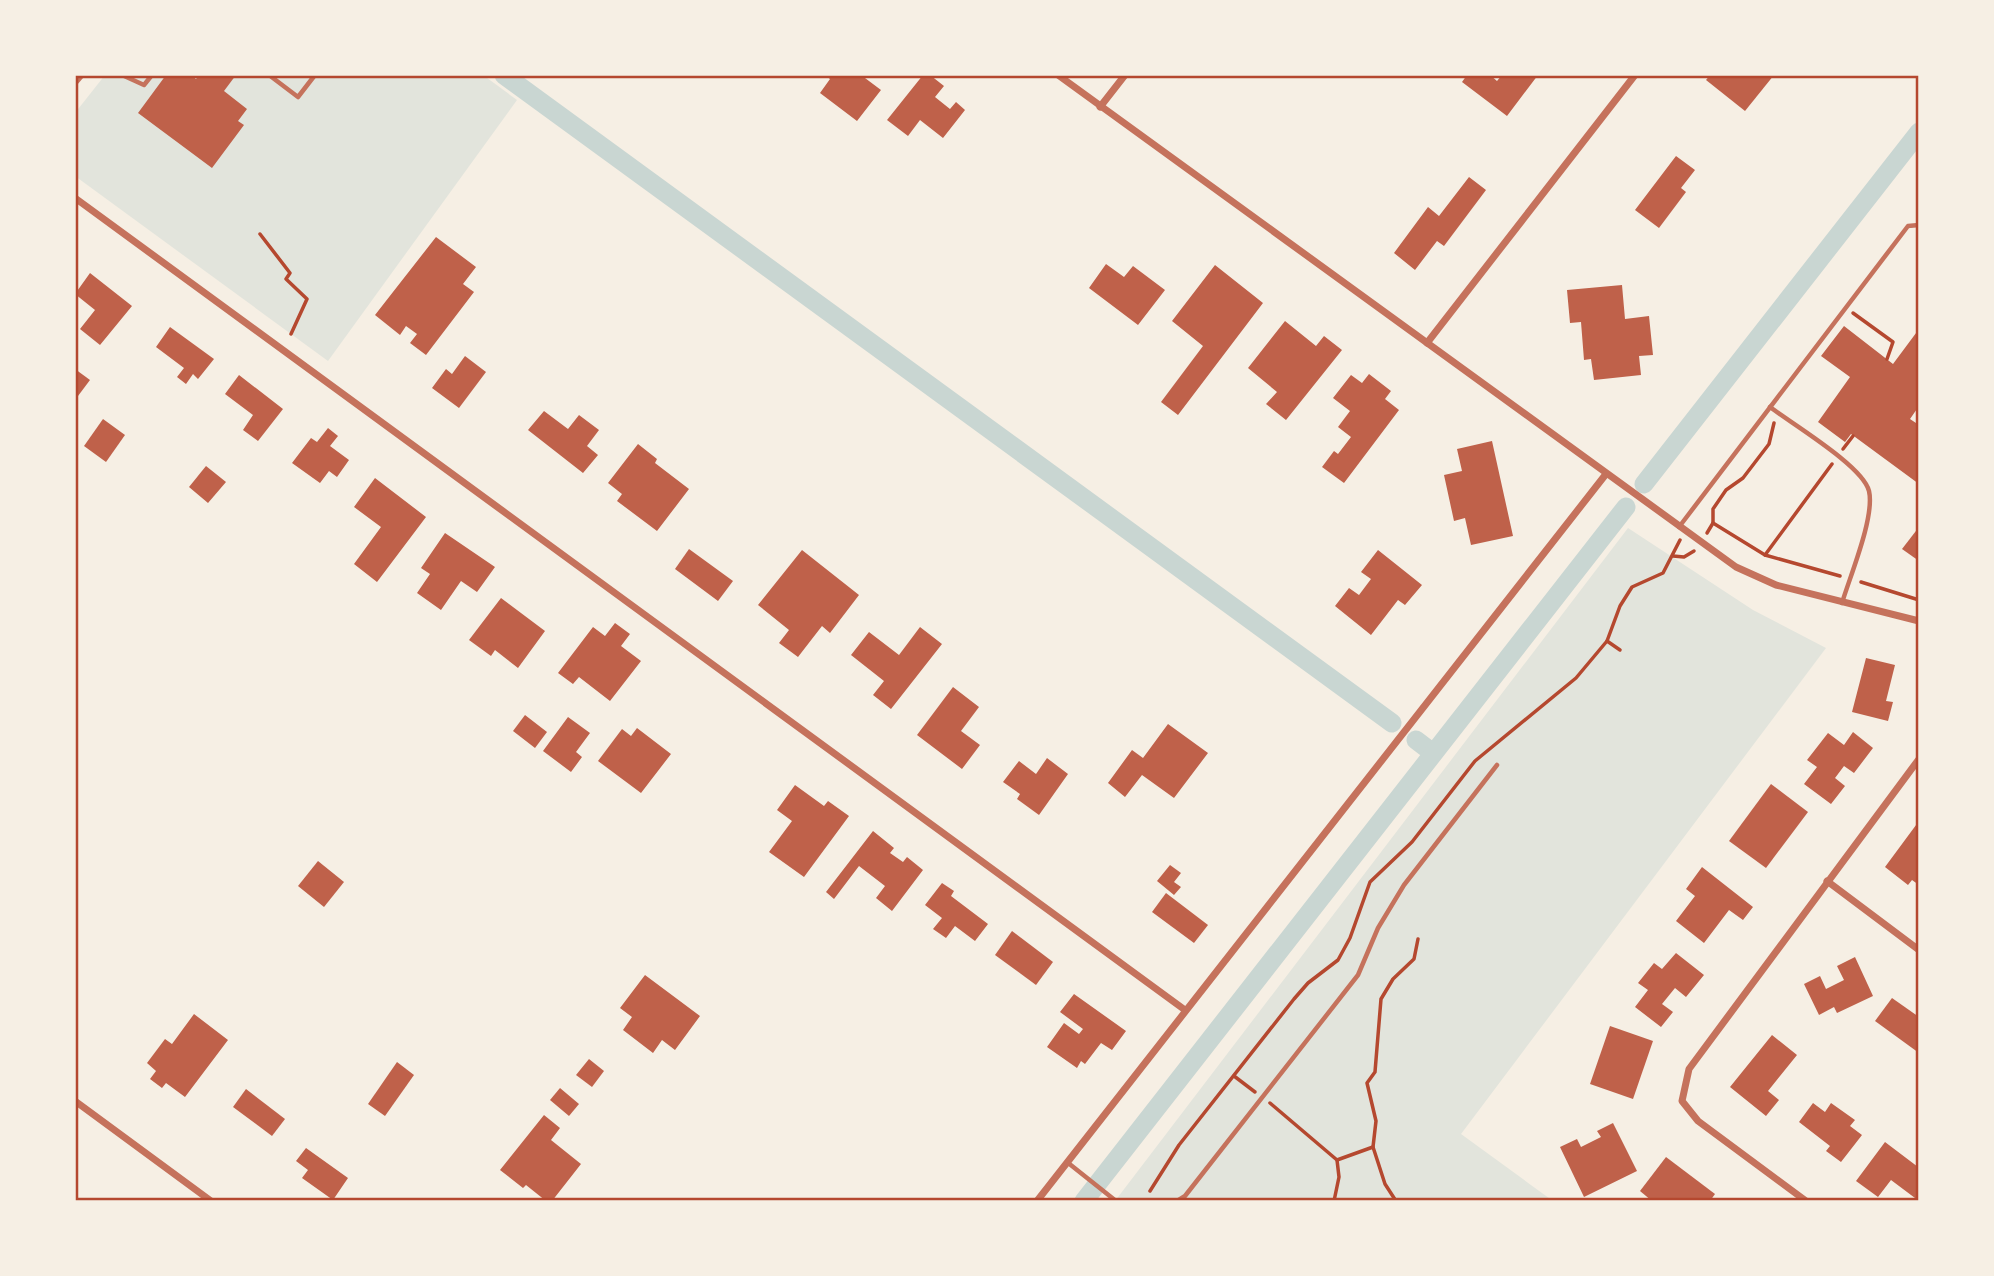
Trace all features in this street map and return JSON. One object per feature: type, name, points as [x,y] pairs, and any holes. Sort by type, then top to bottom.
[{"type":"street","points":[[75,82],[81,75]]},
{"type":"street","points":[[1058,75],[1736,567],[1776,585],[1919,621]]},
{"type":"street","points":[[1100,107],[1125,75]]},
{"type":"street","points":[[1426,343],[1635,75]]},
{"type":"street","points":[[75,198],[1185,1010]]},
{"type":"street","points":[[1037,1201],[1606,474]]},
{"type":"street","points":[[1806,1201],[1698,1121],[1682,1101],[1689,1069],[1919,760]]},
{"type":"street","points":[[1827,881],[1919,950]]},
{"type":"street","points":[[75,1101],[211,1201]]},
{"type":"lane","points":[[122,75],[144,85],[152,75]]},
{"type":"lane","points":[[269,75],[298,97],[314,75]]},
{"type":"lane","points":[[1678,527],[1908,226],[1919,225]]},
{"type":"lane","points":[[1770,407],[1855,471],[1869,489],[1870,507],[1842,603]]},
{"type":"lane","points":[[1177,1201],[1185,1196],[1358,975],[1378,928],[1404,885],[1497,765]]},
{"type":"lane","points":[[1067,1162],[1116,1201]]},
{"type":"path","points":[[260,234],[290,273],[286,279],[307,299],[291,334]]},
{"type":"path","points":[[1846,307],[1893,342],[1887,359]]},
{"type":"path","points":[[1704,537],[1713,523],[1713,509],[1726,490],[1743,478],[1769,444],[1772,426],[1780,415]]},
{"type":"path","points":[[1765,555],[1853,436]]},
{"type":"path","points":[[1832,441],[1843,449]]},
{"type":"path","points":[[1713,523],[1765,555],[1919,600]]},
{"type":"path","points":[[1674,556],[1684,557],[1695,551]]},
{"type":"path","points":[[1607,641],[1620,650]]},
{"type":"path","points":[[1396,1201],[1385,1184],[1373,1147],[1376,1121],[1367,1083],[1375,1072],[1381,999],[1392,979],[1414,959],[1418,939]]},
{"type":"path","points":[[1270,1104],[1337,1160],[1339,1177],[1333,1200],[1310,1201]]},
{"type":"path","points":[[1337,1160],[1373,1147]]},
{"type":"shaded area","points":[[105,75],[483,75],[517,100],[328,361],[75,176],[75,113]]},
{"type":"shaded area","points":[[1628,528],[1753,610],[1826,648],[1461,1134],[1553,1201],[1115,1201]]},
{"type":"building","points":[[166,75],[191,75],[196,79],[199,75],[236,75],[224,91],[247,109],[238,121],[244,125],[212,168],[138,113]]},
{"type":"building","points":[[825,75],[861,75],[881,90],[857,121],[820,93],[830,79]]},
{"type":"building","points":[[923,75],[930,75],[944,86],[935,97],[950,109],[956,102],[965,110],[943,138],[920,120],[908,136],[887,120]]},
{"type":"building","points":[[1467,75],[1490,75],[1497,81],[1502,75],[1538,75],[1507,116],[1462,82]]},
{"type":"building","points":[[1710,75],[1774,75],[1745,111],[1706,80]]},
{"type":"building","points":[[1676,156],[1695,170],[1681,188],[1686,192],[1659,228],[1635,210]]},
{"type":"building","points":[[1469,177],[1486,190],[1444,246],[1437,241],[1415,270],[1394,253],[1428,207],[1439,216]]},
{"type":"building","points":[[436,237],[476,267],[463,284],[474,292],[426,355],[410,343],[417,334],[406,326],[400,335],[375,315]]},
{"type":"building","points":[[1106,264],[1124,277],[1133,266],[1165,290],[1138,325],[1089,288]]},
{"type":"building","points":[[1215,265],[1263,303],[1178,415],[1161,402],[1203,346],[1172,321]]},
{"type":"building","points":[[90,273],[132,306],[100,345],[80,329],[95,310],[75,294]]},
{"type":"building","points":[[1622,285],[1625,319],[1649,316],[1653,355],[1639,356],[1641,375],[1594,380],[1591,359],[1584,360],[1581,322],[1570,323],[1567,290]]},
{"type":"building","points":[[1285,321],[1316,346],[1324,336],[1342,350],[1286,420],[1266,404],[1277,392],[1248,368]]},
{"type":"building","points":[[1844,326],[1893,364],[1919,329],[1919,406],[1910,419],[1919,425],[1919,484],[1851,434],[1845,442],[1818,422],[1850,377],[1821,356]]},
{"type":"building","points":[[170,327],[214,359],[198,379],[193,374],[186,384],[177,377],[184,368],[156,347]]},
{"type":"building","points":[[465,356],[486,372],[459,408],[432,388],[446,369],[452,374]]},
{"type":"building","points":[[75,369],[90,380],[75,400]]},
{"type":"building","points":[[1369,374],[1391,391],[1385,399],[1399,410],[1344,483],[1322,467],[1334,451],[1338,454],[1351,437],[1338,427],[1350,411],[1333,398],[1351,375],[1362,383]]},
{"type":"building","points":[[239,375],[283,409],[258,441],[243,430],[253,415],[225,394]]},
{"type":"building","points":[[544,411],[568,429],[579,415],[599,430],[587,446],[598,455],[583,473],[528,430]]},
{"type":"building","points":[[103,419],[125,435],[106,462],[84,446]]},
{"type":"building","points":[[328,428],[338,436],[330,446],[349,460],[337,477],[329,471],[320,483],[292,463],[311,438],[317,442]]},
{"type":"building","points":[[1492,441],[1513,536],[1471,545],[1465,518],[1454,521],[1444,475],[1462,471],[1457,449]]},
{"type":"building","points":[[638,444],[657,459],[655,463],[689,489],[657,531],[617,501],[622,494],[608,483]]},
{"type":"building","points":[[206,466],[226,482],[208,503],[189,487]]},
{"type":"building","points":[[375,478],[426,517],[377,582],[354,564],[381,527],[354,507]]},
{"type":"building","points":[[1919,527],[1919,561],[1902,549]]},
{"type":"building","points":[[445,533],[495,567],[477,592],[461,581],[441,610],[417,593],[430,574],[421,568]]},
{"type":"building","points":[[689,549],[733,581],[718,601],[675,569]]},
{"type":"building","points":[[802,550],[859,595],[830,633],[822,626],[798,657],[779,643],[789,630],[758,605]]},
{"type":"building","points":[[1378,550],[1422,585],[1405,605],[1398,600],[1371,635],[1335,606],[1349,588],[1359,595],[1371,579],[1361,572]]},
{"type":"building","points":[[501,598],[545,631],[518,668],[495,650],[491,656],[469,640]]},
{"type":"building","points":[[615,623],[630,634],[621,646],[641,661],[610,701],[579,677],[573,684],[558,673],[593,627],[605,636]]},
{"type":"building","points":[[920,627],[942,644],[891,709],[873,695],[884,681],[851,655],[869,632],[899,655]]},
{"type":"building","points":[[1866,658],[1895,665],[1886,701],[1893,702],[1888,721],[1852,712]]},
{"type":"building","points":[[953,687],[979,707],[961,731],[980,745],[962,769],[917,735]]},
{"type":"building","points":[[525,715],[547,732],[535,748],[513,731]]},
{"type":"building","points":[[568,717],[590,733],[576,752],[582,757],[571,772],[543,751]]},
{"type":"building","points":[[1168,724],[1208,753],[1174,798],[1142,775],[1125,797],[1108,783],[1132,750],[1143,758]]},
{"type":"building","points":[[637,728],[671,754],[641,793],[598,761],[622,729],[631,736]]},
{"type":"building","points":[[1853,732],[1873,748],[1854,773],[1844,766],[1835,778],[1845,786],[1831,804],[1804,784],[1817,767],[1807,760],[1828,733],[1844,745]]},
{"type":"building","points":[[1047,758],[1068,774],[1039,815],[1017,799],[1020,794],[1003,782],[1019,761],[1036,774]]},
{"type":"building","points":[[1771,784],[1808,812],[1766,868],[1729,841]]},
{"type":"building","points":[[795,785],[824,806],[828,801],[849,816],[804,877],[769,852],[792,821],[777,810]]},
{"type":"building","points":[[1919,821],[1919,885],[1912,880],[1908,885],[1885,867]]},
{"type":"building","points":[[873,831],[894,848],[890,853],[903,862],[907,857],[923,870],[892,911],[876,898],[885,886],[859,866],[834,899],[826,892]]},
{"type":"building","points":[[318,861],[344,882],[324,907],[298,886]]},
{"type":"building","points":[[1170,865],[1181,873],[1174,882],[1181,887],[1174,895],[1157,881]]},
{"type":"building","points":[[1702,867],[1753,907],[1743,920],[1729,910],[1704,943],[1676,921],[1695,896],[1686,889]]},
{"type":"building","points":[[942,883],[954,891],[951,896],[988,924],[975,941],[955,926],[946,938],[933,929],[942,918],[925,905]]},
{"type":"building","points":[[1166,893],[1208,925],[1194,943],[1152,912]]},
{"type":"building","points":[[1012,931],[1053,962],[1036,985],[995,955]]},
{"type":"building","points":[[1676,953],[1704,975],[1686,997],[1675,988],[1662,1004],[1673,1012],[1661,1027],[1635,1007],[1648,990],[1638,983],[1654,963],[1662,969]]},
{"type":"building","points":[[1855,957],[1873,996],[1837,1013],[1834,1007],[1819,1015],[1804,984],[1820,976],[1826,989],[1844,980],[1837,966]]},
{"type":"building","points":[[645,975],[700,1016],[675,1050],[662,1040],[653,1053],[623,1030],[632,1017],[620,1008]]},
{"type":"building","points":[[1074,994],[1126,1031],[1112,1050],[1101,1043],[1085,1064],[1081,1061],[1077,1068],[1047,1047],[1064,1023],[1079,1034],[1083,1029],[1060,1012]]},
{"type":"building","points":[[1892,998],[1919,1017],[1919,1053],[1875,1021]]},
{"type":"building","points":[[194,1014],[228,1040],[185,1097],[166,1083],[162,1088],[150,1079],[156,1071],[147,1063],[165,1039],[172,1044]]},
{"type":"building","points":[[1610,1026],[1653,1041],[1633,1099],[1590,1084]]},
{"type":"building","points":[[1772,1035],[1797,1055],[1768,1091],[1779,1100],[1766,1116],[1730,1087]]},
{"type":"building","points":[[589,1059],[604,1071],[592,1087],[576,1075]]},
{"type":"building","points":[[397,1062],[414,1075],[385,1116],[368,1104]]},
{"type":"building","points":[[560,1088],[579,1104],[569,1116],[550,1100]]},
{"type":"building","points":[[246,1089],[285,1119],[272,1136],[233,1107]]},
{"type":"building","points":[[1813,1103],[1825,1112],[1831,1103],[1855,1120],[1850,1126],[1862,1135],[1841,1162],[1826,1151],[1830,1146],[1799,1122]]},
{"type":"building","points":[[544,1115],[560,1128],[551,1140],[581,1164],[552,1201],[546,1201],[526,1185],[523,1188],[500,1170]]},
{"type":"building","points":[[1613,1123],[1637,1171],[1584,1197],[1560,1147],[1577,1139],[1581,1147],[1601,1137],[1597,1131]]},
{"type":"building","points":[[1885,1142],[1918,1167],[1919,1201],[1891,1180],[1878,1197],[1856,1181]]},
{"type":"building","points":[[306,1148],[348,1178],[333,1200],[302,1178],[308,1170],[296,1161]]},
{"type":"building","points":[[1666,1157],[1715,1194],[1710,1201],[1652,1201],[1640,1191]]},
{"type":"waterway","points":[[504,75],[1392,723]]},
{"type":"waterway","points":[[1644,484],[1919,132]]},
{"type":"waterway","points":[[1084,1201],[1626,507]]},
{"type":"waterway","points":[[1416,740],[1433,753]]}]
